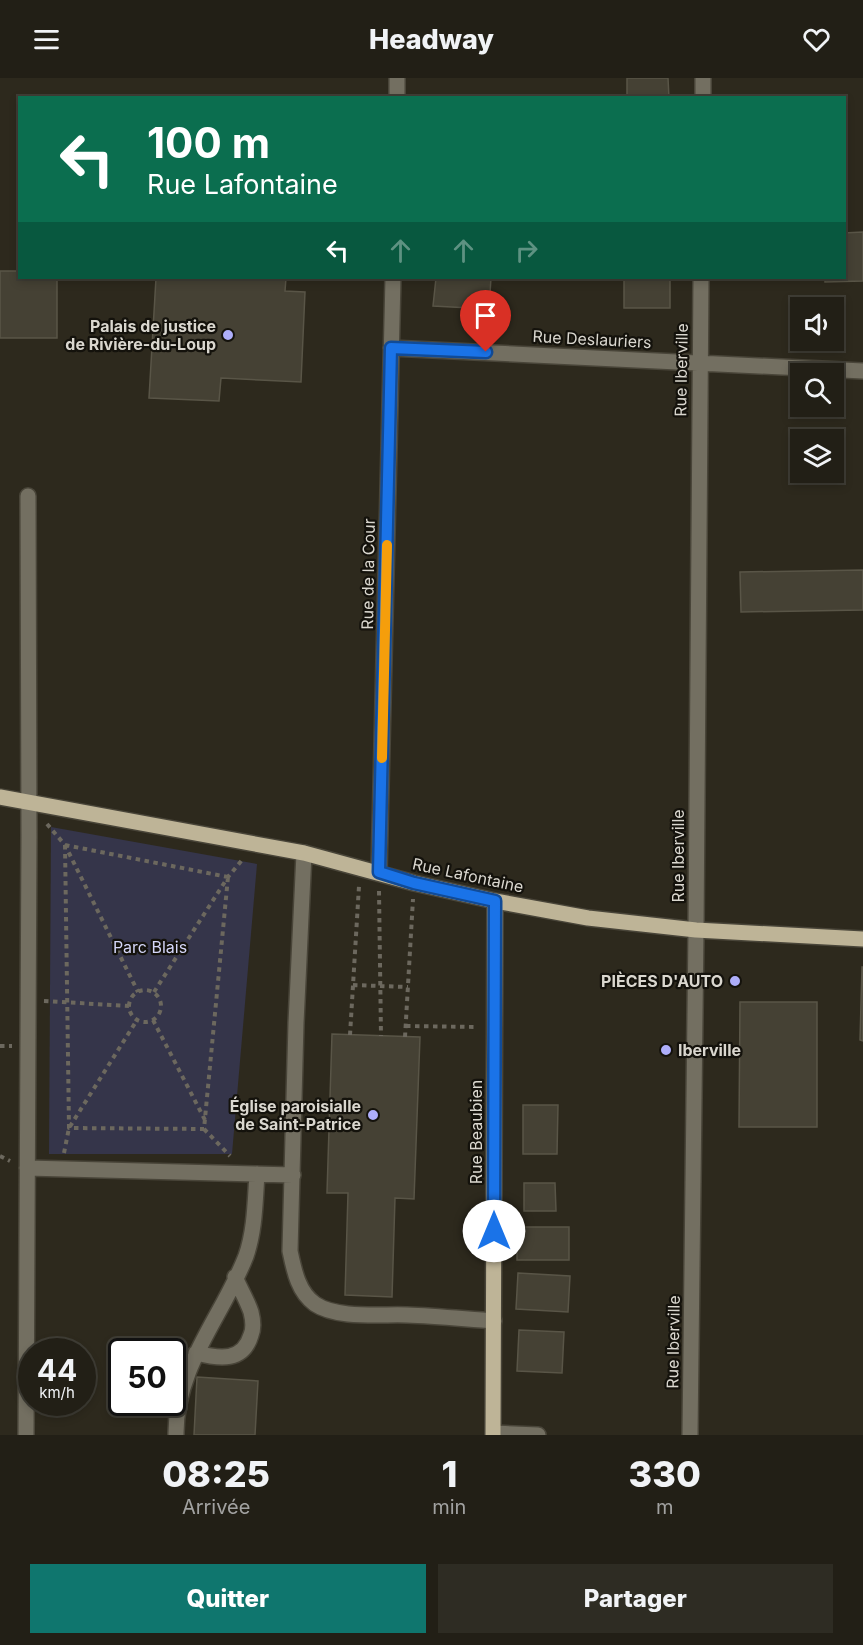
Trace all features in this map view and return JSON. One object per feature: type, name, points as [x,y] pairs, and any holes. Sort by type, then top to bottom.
[{"type":"main road","name":"Rue Lafontaine","points":[[0,797],[304,853],[414,883],[588,918],[696,930],[863,939]]},
{"type":"main road","name":"Rue Beaubien","points":[[494,1434],[495,901]]},
{"type":"street","points":[[397,78],[397,96]]},
{"type":"street","points":[[703,96],[704,78]]},
{"type":"street","name":"Rue de la Cour","points":[[379,872],[393,279]]},
{"type":"street","name":"Rue Iberville","points":[[690,1435],[700,279]]},
{"type":"street","name":"Rue Deslauriers","points":[[391,348],[863,371]]},
{"type":"street","points":[[26,1435],[28,496]]},
{"type":"street","points":[[304,853],[296,1023],[290,1251],[294,1273],[303,1290],[316,1304],[334,1311],[494,1321]]},
{"type":"street","points":[[27,1168],[293,1175]]},
{"type":"street","points":[[176,1435],[176,1419],[186,1374],[246,1256],[254,1222],[252,1174]]},
{"type":"street","points":[[196,1353],[226,1358],[239,1354],[248,1345],[254,1329],[251,1313],[235,1277]]},
{"type":"street","points":[[494,1434],[538,1435]]},
{"type":"path","points":[[65,845],[228,877]]},
{"type":"path","points":[[65,845],[138,992]]},
{"type":"path","points":[[65,845],[69,1128]]},
{"type":"path","points":[[350,1035],[360,867]]},
{"type":"path","points":[[379,872],[381,1036]]},
{"type":"path","points":[[154,992],[228,877]]},
{"type":"path","points":[[204,1129],[228,877]]},
{"type":"path","points":[[405,1036],[414,883]]},
{"type":"path","points":[[353,985],[408,987]]},
{"type":"path","points":[[145,989],[154,992],[159,997],[162,1007],[159,1015],[153,1020],[145,1022],[137,1020],[131,1014],[129,1006],[131,998],[138,992],[145,989]]},
{"type":"path","points":[[28,1000],[129,1006]]},
{"type":"path","points":[[69,1128],[137,1020]]},
{"type":"path","points":[[153,1020],[205,1120]]},
{"type":"path","points":[[406,1026],[494,1027]]},
{"type":"path","points":[[69,1128],[204,1129],[252,1174]]},
{"type":"green space","name":"Parc Blais","points":[[51,827],[257,864],[232,1154],[49,1154]]},
{"type":"building","points":[[627,78],[668,78],[669,96],[627,96]]},
{"type":"building","points":[[863,232],[863,281],[825,282],[825,279],[846,279],[846,233]]},
{"type":"building","points":[[0,271],[18,271],[18,279],[57,279],[57,338],[0,338]]},
{"type":"building","name":"Palais de justice de Rivière-du-Loup","points":[[156,279],[286,279],[285,291],[305,292],[301,382],[221,378],[219,401],[149,398]]},
{"type":"building","points":[[436,279],[491,279],[489,309],[433,306]]},
{"type":"building","points":[[624,279],[670,279],[670,308],[624,308]]},
{"type":"building","points":[[863,570],[863,610],[741,612],[740,572]]},
{"type":"building","points":[[863,967],[863,1041],[860,1040]]},
{"type":"building","points":[[740,1002],[817,1002],[817,1127],[739,1127]]},
{"type":"building","name":"Église paroisialle de Saint-Patrice","points":[[332,1034],[420,1037],[414,1199],[395,1198],[392,1297],[345,1295],[348,1193],[327,1193]]},
{"type":"building","points":[[523,1105],[558,1105],[557,1154],[523,1154]]},
{"type":"building","points":[[524,1183],[555,1183],[556,1211],[524,1211]]},
{"type":"building","points":[[517,1227],[569,1227],[569,1260],[517,1260]]},
{"type":"building","points":[[518,1273],[570,1276],[568,1312],[516,1309]]},
{"type":"building","points":[[519,1330],[564,1332],[562,1373],[517,1371]]},
{"type":"building","points":[[197,1377],[258,1381],[255,1435],[194,1435]]},
{"type":"slow traffic","points":[[382,758],[387,545]]},
{"type":"place","name":"Palais de justice de Rivière-du-Loup","points":[[228,335]]},
{"type":"place","name":"PIÈCES D'AUTO","points":[[735,981]]},
{"type":"place","name":"Iberville","points":[[666,1050]]},
{"type":"place","name":"Église paroisialle de Saint-Patrice","points":[[373,1115]]},
{"type":"route","points":[[486,352],[391,348],[379,872],[414,883],[495,901],[494,1231]]}]
